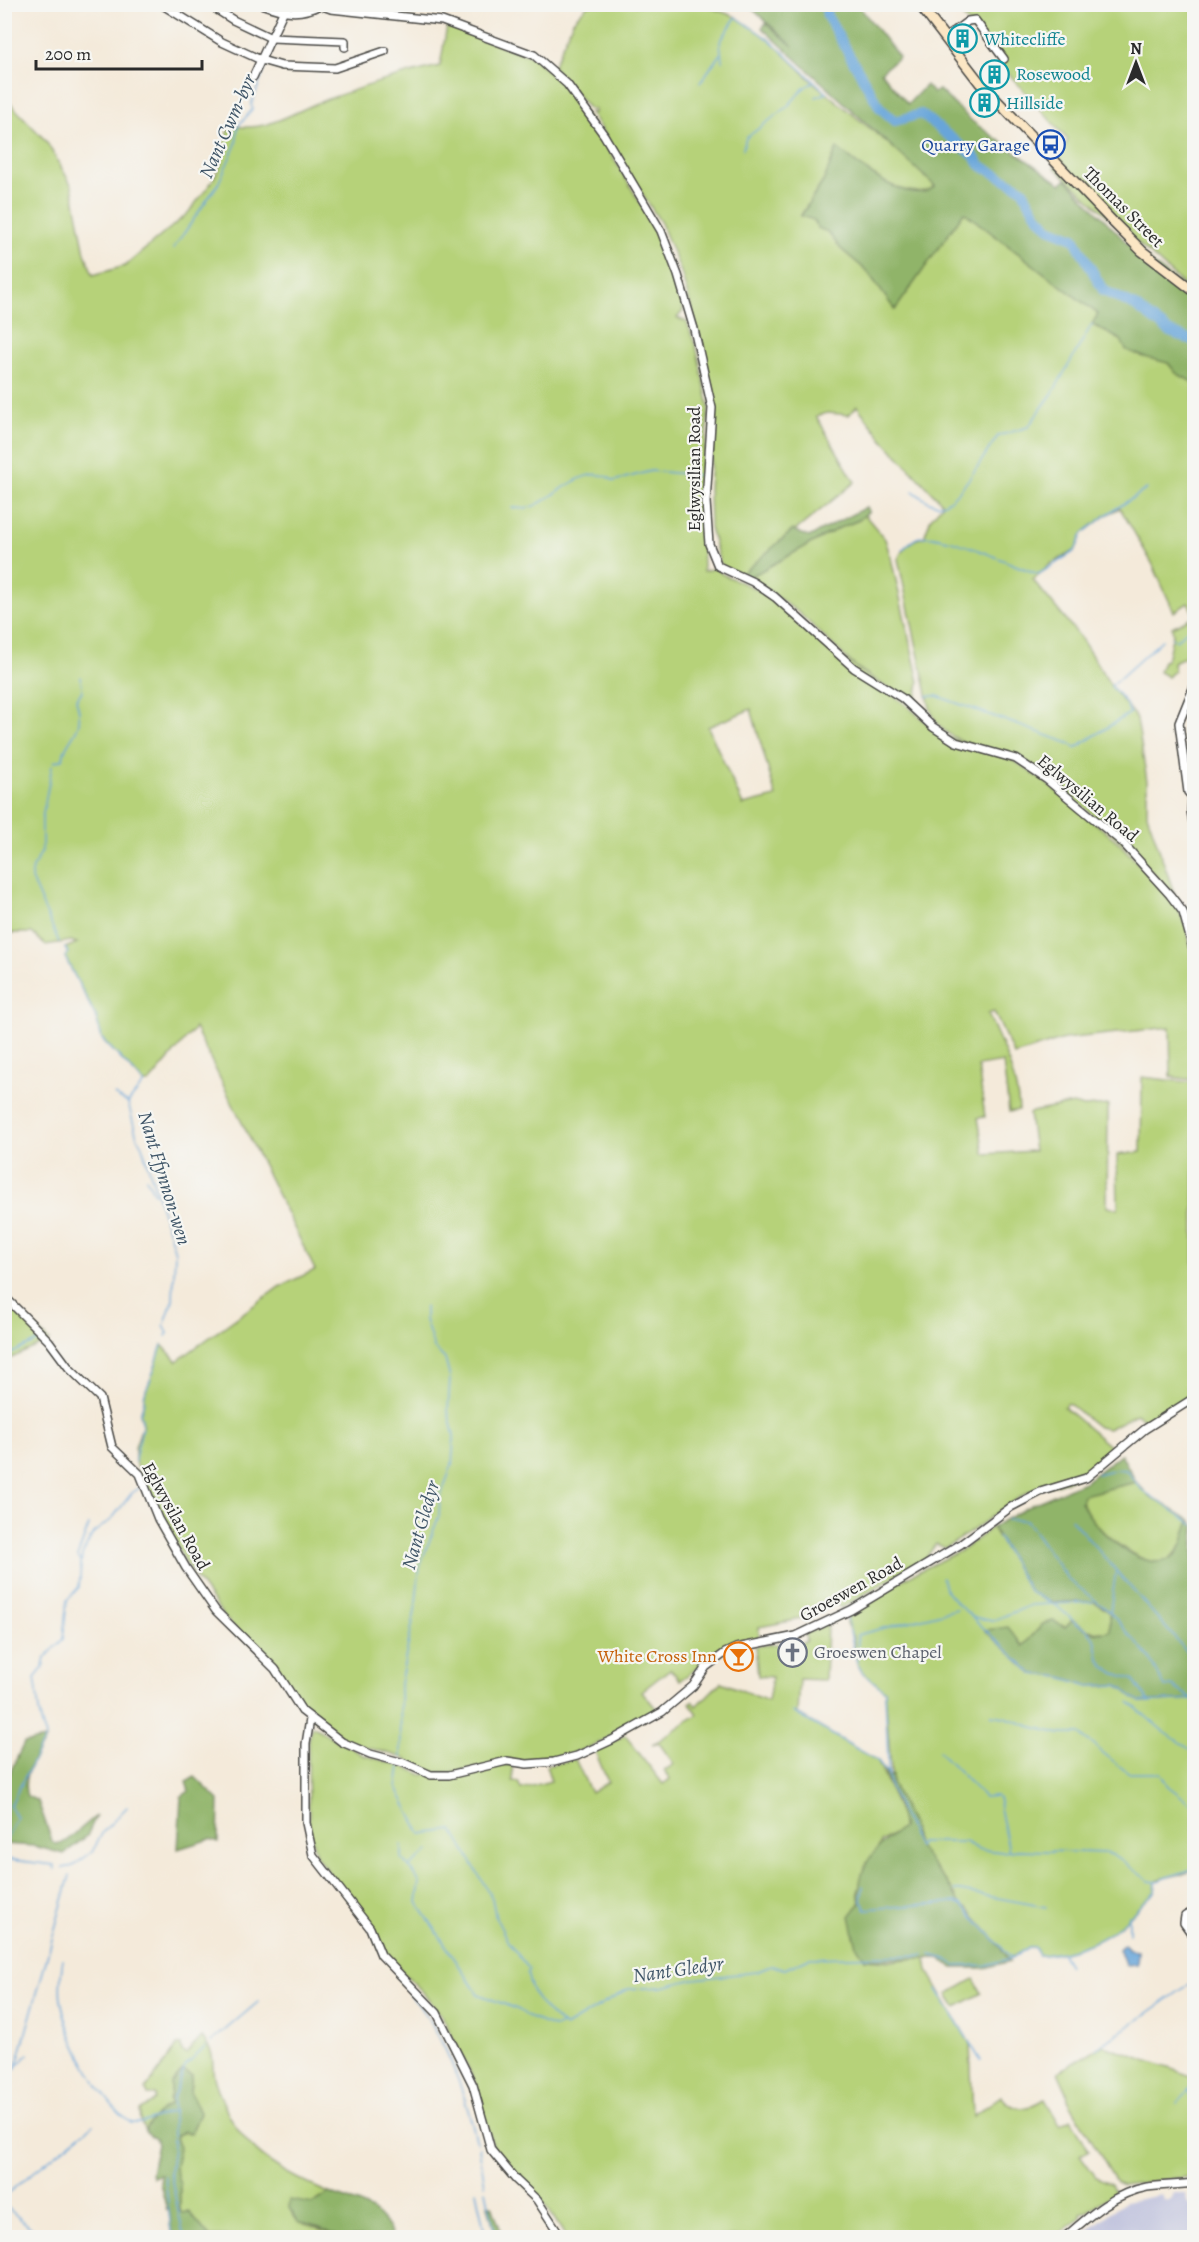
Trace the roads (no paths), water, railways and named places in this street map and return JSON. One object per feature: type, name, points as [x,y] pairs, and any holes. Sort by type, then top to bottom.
[{"type":"main road","name":"Thomas Street","points":[[919,4],[980,83],[1126,237],[1194,291]]},
{"type":"street","points":[[161,4],[222,42],[261,60],[282,66],[335,68],[385,51]]},
{"type":"street","points":[[208,4],[233,20],[271,38],[345,41],[345,47]]},
{"type":"street","points":[[261,4],[283,12],[306,12],[320,5]]},
{"type":"street","name":"Eglwysilian Road","points":[[320,5],[332,9],[455,24],[534,55],[567,84],[604,135],[661,231],[684,293],[712,408],[706,502],[709,544],[718,566],[753,582],[775,597],[854,668],[902,698],[933,727],[956,742],[1016,759],[1046,779],[1123,843],[1170,895],[1183,912],[1194,952]]},
{"type":"street","points":[[254,77],[283,12]]},
{"type":"street","points":[[945,38],[968,21],[975,20],[1004,59]]},
{"type":"street","points":[[1194,686],[1192,697],[1179,723],[1187,785],[1193,799],[1191,811],[1194,829]]},
{"type":"street","name":"Eglwysilan Road","points":[[4,1296],[49,1341],[69,1368],[100,1398],[112,1447],[140,1474],[164,1530],[202,1593],[231,1626],[263,1655],[310,1719]]},
{"type":"street","name":"Groeswen Road","points":[[310,1719],[355,1749],[404,1763],[431,1775],[448,1775],[507,1761],[540,1764],[577,1756],[662,1712],[693,1686],[706,1667],[725,1653],[736,1648],[796,1636],[851,1610],[961,1544],[1011,1507],[1040,1492],[1086,1478],[1145,1429],[1194,1398]]},
{"type":"street","points":[[310,1719],[306,1744],[306,1823],[313,1856],[370,1928],[381,1956],[437,2013],[473,2085],[491,2150],[500,2164],[542,2205],[562,2238]]},
{"type":"street","points":[[1194,1911],[1185,1916],[1184,1923],[1194,1937]]},
{"type":"street","points":[[1064,2238],[1100,2208],[1126,2193],[1148,2187],[1194,2183]]},
{"type":"water","points":[[1124,1944],[1129,1950],[1138,1951],[1137,1964],[1125,1965],[1119,1949]]},
{"type":"waterway","points":[[825,4],[827,16],[880,108],[895,121],[921,114],[974,156],[980,165],[1022,189],[1036,214],[1049,228],[1074,238],[1103,290],[1135,306],[1170,332],[1194,341]]},
{"type":"waterway","points":[[722,61],[720,42],[736,17],[770,40],[827,93],[816,97]]},
{"type":"waterway","name":"Nant Cwm-byr","points":[[269,59],[275,41]]},
{"type":"waterway","points":[[700,83],[720,54]]},
{"type":"waterway","name":"Nant Cwm-byr","points":[[173,249],[218,184],[236,144],[238,126],[253,109],[251,105],[267,63]]},
{"type":"waterway","points":[[743,149],[746,138],[786,108],[804,88],[813,82]]},
{"type":"waterway","points":[[913,491],[935,504],[942,504],[965,484],[998,436],[1028,427],[1052,394],[1092,324]]},
{"type":"waterway","points":[[512,508],[525,508],[537,504],[569,484],[592,475],[603,475],[614,481],[651,471],[698,475]]},
{"type":"waterway","points":[[902,550],[917,538],[928,536],[942,538],[1039,574],[1075,551],[1083,533],[1106,515],[1147,489]]},
{"type":"waterway","points":[[1172,638],[1176,640],[1194,624]]},
{"type":"waterway","points":[[927,696],[937,696],[1071,744],[1075,748],[1130,713],[1125,702],[1111,686],[1162,640]]},
{"type":"waterway","points":[[1185,653],[1194,645]]},
{"type":"waterway","name":"Nant Ffynnon-wen","points":[[54,762],[63,759],[68,744],[78,727],[79,711],[76,700],[82,691],[81,677]]},
{"type":"waterway","name":"Nant Ffynnon-wen","points":[[52,766],[42,819],[42,851],[33,867],[31,879],[59,942]]},
{"type":"waterway","name":"Nant Ffynnon-wen","points":[[65,948],[68,953],[65,957],[96,1017],[102,1039],[144,1083],[128,1103],[175,1252],[173,1300],[164,1326],[168,1333],[166,1336]]},
{"type":"waterway","points":[[114,1095],[128,1103]]},
{"type":"waterway","points":[[146,1178],[154,1193]]},
{"type":"waterway","name":"Nant Gledyr","points":[[401,1757],[400,1684],[415,1611],[420,1565],[439,1516],[440,1498],[452,1465],[454,1436],[448,1411],[450,1378],[445,1359],[434,1348],[425,1320],[425,1307]]},
{"type":"waterway","points":[[4,1357],[42,1339]]},
{"type":"waterway","name":"Nant Ffynnon-wen","points":[[135,1462],[142,1424],[140,1413],[162,1345]]},
{"type":"waterway","points":[[1097,1474],[1116,1469],[1126,1470],[1142,1490],[1194,1525]]},
{"type":"waterway","name":"Nant Ffynnon-wen","points":[[5,1842],[17,1818],[10,1806],[46,1736],[40,1715],[35,1678],[43,1668],[45,1658],[63,1639],[67,1600],[79,1587],[82,1555],[93,1533],[111,1520],[132,1493],[141,1487]]},
{"type":"waterway","points":[[1071,1519],[1194,1660]]},
{"type":"waterway","points":[[1007,1520],[1026,1520],[1067,1578],[1110,1612],[1149,1657],[1165,1687],[1172,1686],[1191,1698]]},
{"type":"waterway","points":[[81,1562],[77,1557],[89,1525]]},
{"type":"waterway","points":[[998,1537],[1030,1592],[1057,1606],[1076,1623],[1087,1629],[1095,1639],[1099,1658],[1104,1666],[1111,1672],[1133,1679],[1149,1702]]},
{"type":"waterway","points":[[1110,1612],[1116,1571]]},
{"type":"waterway","points":[[942,1577],[945,1589],[957,1603],[1033,1674],[1061,1677],[1089,1686],[1117,1685],[1140,1702],[1194,1699]]},
{"type":"waterway","points":[[973,1617],[992,1621],[1031,1605],[1093,1602]]},
{"type":"waterway","points":[[858,1646],[857,1635],[957,1609]]},
{"type":"waterway","points":[[847,1618],[857,1663],[862,1672],[885,1691],[889,1785],[918,1847],[921,1842],[965,1842],[978,1849],[1002,1852],[1018,1850],[1107,1853],[1115,1856],[1149,1881],[1156,1882]]},
{"type":"waterway","points":[[1129,1702],[1163,1731],[1194,1752]]},
{"type":"waterway","points":[[793,1712],[878,1761],[888,1775]]},
{"type":"waterway","points":[[991,1715],[1061,1734],[1080,1734],[1128,1773],[1160,1773],[1168,1786],[1194,1806]]},
{"type":"waterway","points":[[939,1751],[984,1797],[996,1796],[998,1798],[1009,1851]]},
{"type":"waterway","name":"Nant Gledyr","points":[[400,1766],[397,1788],[421,1834],[453,1830],[492,1898],[496,1918],[508,1942],[529,1969],[527,1973],[536,1998],[565,2027],[628,1989],[662,1987],[694,1979],[756,1972],[771,1966],[785,1969],[809,1958],[924,1955]]},
{"type":"waterway","points":[[63,1868],[73,1866],[92,1852],[103,1832],[127,1807]]},
{"type":"waterway","points":[[402,1845],[402,1859],[408,1866]]},
{"type":"waterway","points":[[429,1851],[409,1867],[420,1883],[417,1902],[478,1994],[554,2027],[562,2025]]},
{"type":"waterway","points":[[4,1859],[54,1865],[55,1869]]},
{"type":"waterway","name":"Nant Gledyr","points":[[931,1955],[946,1959],[956,1966],[987,1965],[1012,1958],[1029,1947],[1034,1947],[1039,1955],[1078,1948],[1098,1940],[1119,1926],[1155,1892],[1156,1882],[1194,1868]]},
{"type":"waterway","points":[[16,2068],[70,1875]]},
{"type":"waterway","points":[[863,1886],[861,1901],[866,1909],[955,1902],[962,1905],[1011,1957]]},
{"type":"waterway","points":[[955,1890],[1046,1907]]},
{"type":"waterway","points":[[1129,1915],[1129,1934]]},
{"type":"waterway","points":[[1062,1954],[1069,1966]]},
{"type":"waterway","points":[[63,1959],[60,1990],[65,2016],[87,2068],[108,2100],[131,2123],[141,2123],[174,2111]]},
{"type":"waterway","points":[[1096,2049],[1194,1981]]},
{"type":"waterway","points":[[937,1989],[981,2061]]},
{"type":"waterway","points":[[409,1993],[433,2026],[452,2064],[477,2143]]},
{"type":"waterway","points":[[211,2042],[258,2002]]},
{"type":"waterway","points":[[184,2238],[170,2172],[173,2148],[173,2098],[185,2067],[206,2046]]},
{"type":"waterway","points":[[4,2090],[8,2074],[29,2054]]},
{"type":"waterway","points":[[1178,2103],[1194,2083]]},
{"type":"waterway","points":[[1189,2091],[1194,2110]]},
{"type":"waterway","points":[[4,2196],[93,2125]]},
{"type":"waterway","points":[[479,2148],[485,2185]]},
{"type":"waterway","points":[[165,2176],[171,2231],[175,2238]]},
{"type":"waterway","points":[[476,2191],[486,2238]]},
{"type":"waterway","points":[[486,2191],[496,2238]]},
{"type":"waterway","points":[[4,2205],[43,2238]]},
{"type":"place","name":"Whitecliffe","points":[[963,39]]},
{"type":"place","name":"Rosewood","points":[[995,74]]},
{"type":"place","name":"Hillside","points":[[985,103]]},
{"type":"place","name":"Quarry Garage","points":[[1051,145]]},
{"type":"place","name":"Groeswen Chapel","points":[[793,1652]]},
{"type":"place","name":"White Cross Inn","points":[[738,1656]]}]
